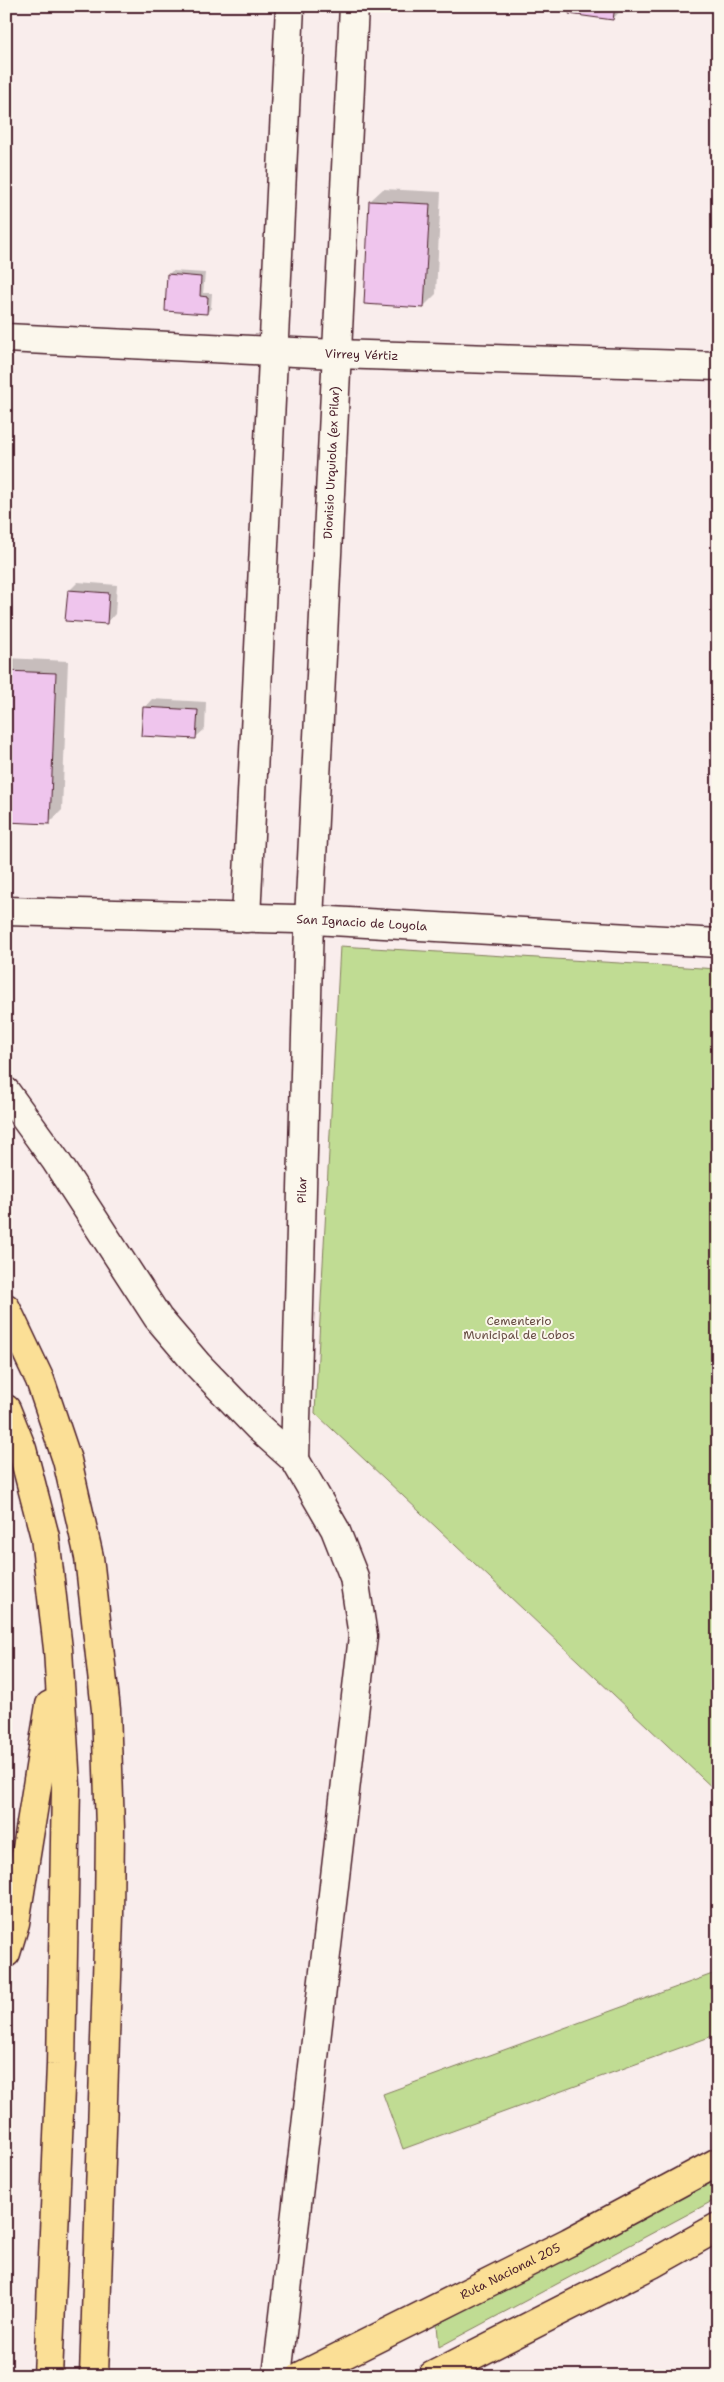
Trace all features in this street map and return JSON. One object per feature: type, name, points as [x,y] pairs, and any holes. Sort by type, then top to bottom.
[{"type":"main road","points":[[6,1308],[40,1380],[67,1460],[89,1557],[106,1710],[110,1828],[109,1916],[94,2376]]},
{"type":"main road","points":[[6,1409],[22,1449],[45,1537],[58,1649],[66,1786],[65,1898],[48,2376]]},
{"type":"main road","points":[[6,1953],[18,1904],[58,1649]]},
{"type":"main road","name":"Ruta Nacional 205","points":[[301,2376],[568,2242],[718,2162]]},
{"type":"main road","points":[[432,2376],[652,2264],[718,2227]]},
{"type":"street","points":[[246,918],[290,6]]},
{"type":"street","name":"Dionisio Urquiola (ex Pilar)","points":[[309,920],[354,6]]},
{"type":"street","name":"Virrey Vértiz","points":[[6,338],[274,352],[718,366]]},
{"type":"street","name":"San Ignacio de Loyola","points":[[6,911],[309,920],[718,943]]},
{"type":"street","name":"Pilar","points":[[295,1460],[309,920]]},
{"type":"street","points":[[6,1092],[56,1161],[158,1318],[198,1365],[251,1420],[295,1460],[335,1529],[354,1577],[363,1636],[277,2376]]},
{"type":"green space","name":"Cementerio Municipal de Lobos","points":[[340,946],[718,969],[718,1793],[315,1413]]},
{"type":"green space","points":[[718,1972],[718,2034],[403,2149],[383,2094]]},
{"type":"green space","points":[[718,2172],[718,2198],[439,2347],[437,2325],[649,2212]]},
{"type":"building","points":[[570,6],[615,6],[613,20],[569,14]]},
{"type":"building","points":[[369,201],[430,204],[424,308],[364,304]]},
{"type":"building","points":[[167,274],[201,277],[200,296],[208,297],[207,314],[165,311]]},
{"type":"building","points":[[68,590],[109,593],[107,624],[65,621]]},
{"type":"building","points":[[6,671],[56,673],[50,824],[6,822]]},
{"type":"building","points":[[143,707],[198,710],[196,739],[141,736]]}]
